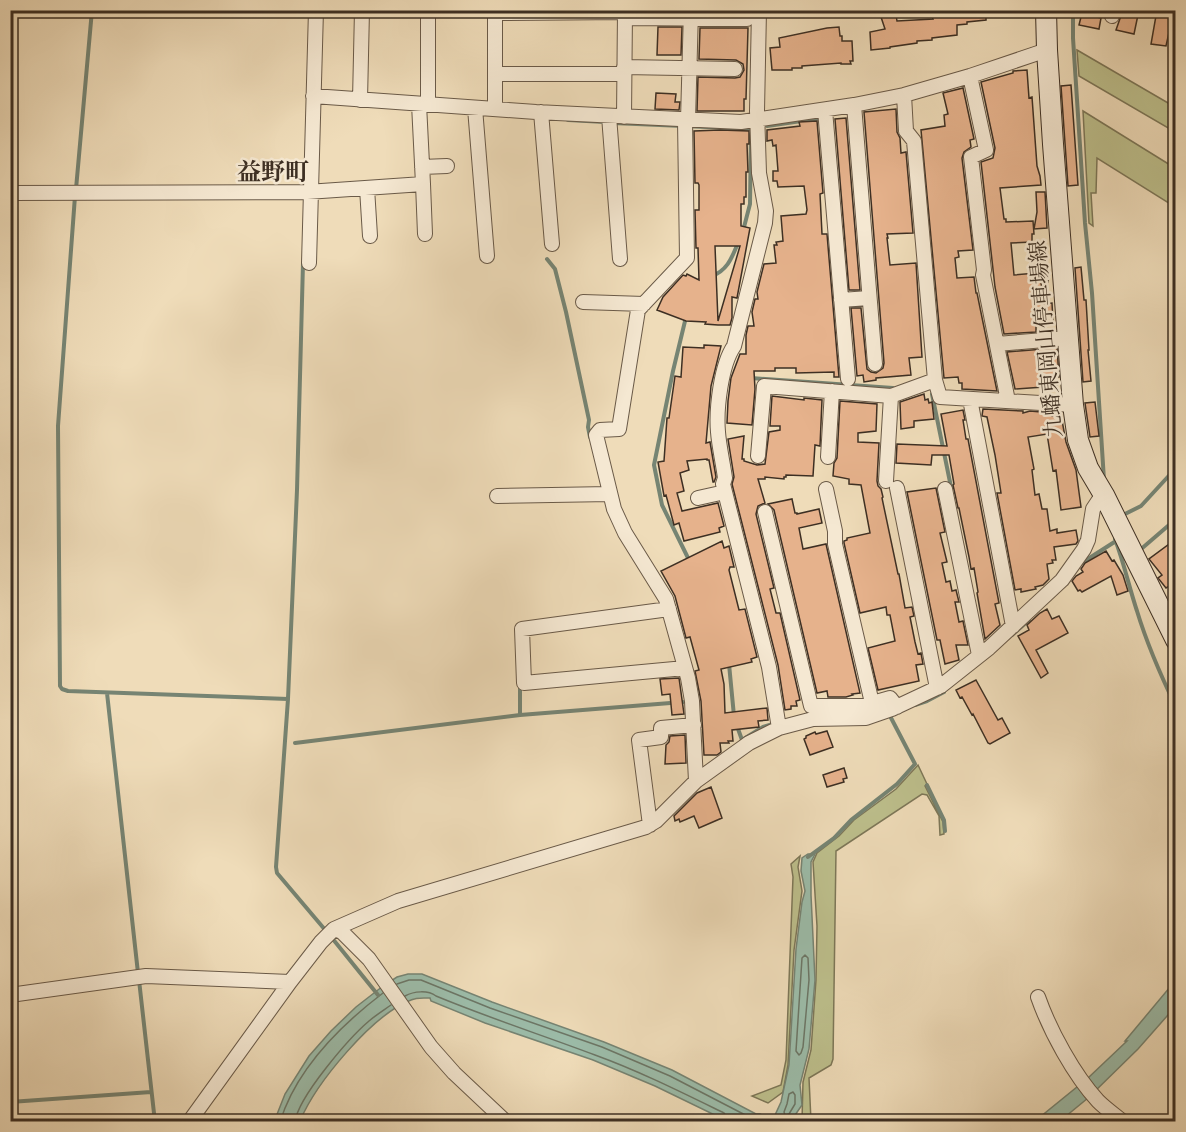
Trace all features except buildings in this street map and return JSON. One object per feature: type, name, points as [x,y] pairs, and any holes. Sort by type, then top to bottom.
[{"type":"main road","name":"九蟠東岡山停車場線","points":[[1046,10],[1068,338],[1078,440],[1088,468],[1104,495],[1176,640]]},
{"type":"street","points":[[309,263],[307,192],[316,10]]},
{"type":"street","points":[[360,100],[362,10]]},
{"type":"street","points":[[425,234],[421,107],[428,10]]},
{"type":"street","points":[[759,10],[753,121],[766,211],[765,223],[734,346],[728,354],[723,376],[718,413],[718,434],[726,478],[723,484],[769,667],[778,724]]},
{"type":"street","points":[[495,109],[495,12],[691,14],[747,19]]},
{"type":"street","points":[[624,117],[625,13]]},
{"type":"street","points":[[691,14],[686,123],[687,258],[638,310],[619,429],[600,430],[596,435],[606,494],[625,533],[666,598],[692,701],[696,781]]},
{"type":"street","points":[[313,96],[476,112],[495,109],[609,120],[624,117],[686,123],[753,121],[904,95],[1047,50]]},
{"type":"street","points":[[495,74],[689,68],[735,69]]},
{"type":"street","points":[[970,75],[986,150],[971,157],[983,275],[1008,398]]},
{"type":"street","points":[[904,95],[906,131],[914,141],[935,380],[940,397],[1008,398],[1073,405]]},
{"type":"street","points":[[854,105],[875,364]]},
{"type":"street","points":[[825,110],[848,379]]},
{"type":"street","points":[[476,112],[487,256]]},
{"type":"street","points":[[542,112],[552,244]]},
{"type":"street","points":[[609,120],[620,259]]},
{"type":"street","points":[[422,167],[447,166]]},
{"type":"street","points":[[10,194],[307,192],[423,184]]},
{"type":"street","points":[[368,188],[370,236]]},
{"type":"street","points":[[842,300],[870,298]]},
{"type":"street","points":[[583,302],[644,304]]},
{"type":"street","points":[[997,344],[1068,338]]},
{"type":"street","points":[[758,456],[764,386],[891,396],[935,380]]},
{"type":"street","points":[[828,457],[832,391]]},
{"type":"street","points":[[891,396],[891,485],[936,688]]},
{"type":"street","points":[[970,399],[1014,626]]},
{"type":"street","points":[[826,489],[835,531],[835,544],[872,703]]},
{"type":"street","points":[[945,489],[980,655]]},
{"type":"street","points":[[698,498],[725,492]]},
{"type":"street","points":[[497,495],[606,494]]},
{"type":"street","points":[[812,713],[866,718],[897,707],[941,686],[989,648],[1062,580],[1084,549],[1088,540],[1093,509],[1104,495]]},
{"type":"street","points":[[765,512],[812,713]]},
{"type":"street","points":[[669,609],[522,629],[524,683],[685,668]]},
{"type":"street","points":[[189,1122],[290,982],[331,932],[398,901],[650,825],[696,781],[778,724],[812,713],[890,699],[897,707]]},
{"type":"street","points":[[650,825],[639,740],[661,737],[661,728],[694,725]]},
{"type":"street","points":[[331,932],[342,932],[369,960],[432,1047],[454,1073],[505,1121]]},
{"type":"street","points":[[10,995],[139,977],[290,982]]},
{"type":"street","points":[[1038,997],[1076,1074],[1099,1102],[1123,1122]]},
{"type":"green space","points":[[1077,50],[1175,107],[1175,132],[1079,76]]},
{"type":"green space","points":[[1083,111],[1175,168],[1175,207],[1097,158],[1096,193],[1091,193],[1093,226],[1089,223]]},
{"type":"green space","points":[[918,765],[927,784],[925,786],[943,822],[944,834],[940,835],[939,816],[927,795],[922,794],[836,851],[833,1059],[831,1065],[809,1078],[811,1121],[802,1121],[803,1082],[811,1050],[816,980],[817,926],[813,862],[817,853],[839,836],[854,820],[896,789]]},
{"type":"green space","points":[[800,856],[798,867],[802,891],[794,950],[788,1065],[783,1092],[768,1103],[752,1096],[781,1085],[786,1060],[793,877],[791,864]]},
{"type":"water","points":[[808,854],[815,854],[811,862],[811,895],[815,980],[809,1049],[800,1085],[802,1105],[791,1121],[727,1121],[655,1086],[593,1060],[485,1023],[431,1001],[430,998],[423,998],[413,999],[396,1008],[363,1035],[332,1070],[300,1121],[274,1122],[285,1094],[309,1056],[331,1031],[383,986],[397,977],[408,974],[422,974],[604,1042],[672,1070],[756,1114],[771,1119],[781,1102],[789,1065],[796,949],[805,891],[801,871],[802,858]]},
{"type":"water","points":[[1175,981],[1175,1007],[1138,1049],[1088,1098],[1060,1121],[1034,1122],[1088,1078],[1127,1041],[1125,1041]]},
{"type":"waterway","points":[[76,189],[92,10]]},
{"type":"waterway","points":[[1073,10],[1085,223],[1092,293],[1104,480]]},
{"type":"waterway","points":[[767,126],[822,118]]},
{"type":"waterway","points":[[568,120],[605,122]]},
{"type":"waterway","points":[[613,123],[753,129]]},
{"type":"waterway","points":[[743,231],[750,204],[751,134]]},
{"type":"waterway","points":[[75,196],[58,426],[60,686],[68,691],[288,699]]},
{"type":"waterway","points":[[712,276],[726,267],[738,243]]},
{"type":"waterway","points":[[547,259],[555,269],[566,312],[589,420],[590,437]]},
{"type":"waterway","points":[[303,263],[297,490],[288,699],[276,867],[277,873],[378,995]]},
{"type":"waterway","points":[[686,317],[654,465],[662,505],[690,562]]},
{"type":"waterway","points":[[751,378],[893,388]]},
{"type":"waterway","points":[[932,394],[951,487]]},
{"type":"waterway","points":[[1121,516],[1141,506],[1176,468]]},
{"type":"waterway","points":[[1140,550],[1176,519]]},
{"type":"waterway","points":[[1115,539],[1145,636],[1176,707]]},
{"type":"waterway","points":[[1080,564],[1116,541]]},
{"type":"waterway","points":[[1012,635],[1029,620]]},
{"type":"waterway","points":[[729,664],[734,716]]},
{"type":"waterway","points":[[520,685],[520,715]]},
{"type":"waterway","points":[[915,705],[944,692]]},
{"type":"waterway","points":[[107,693],[138,973]]},
{"type":"waterway","points":[[295,743],[520,715],[683,702]]},
{"type":"waterway","points":[[808,857],[897,784],[915,764],[889,714]]},
{"type":"waterway","points":[[737,726],[742,740],[763,727],[773,724]]},
{"type":"waterway","points":[[927,785],[944,820],[945,831]]},
{"type":"waterway","points":[[139,980],[155,1122]]},
{"type":"waterway","points":[[10,1102],[151,1092]]},
{"type":"district","name":"益野町","points":[[273,172]]}]
